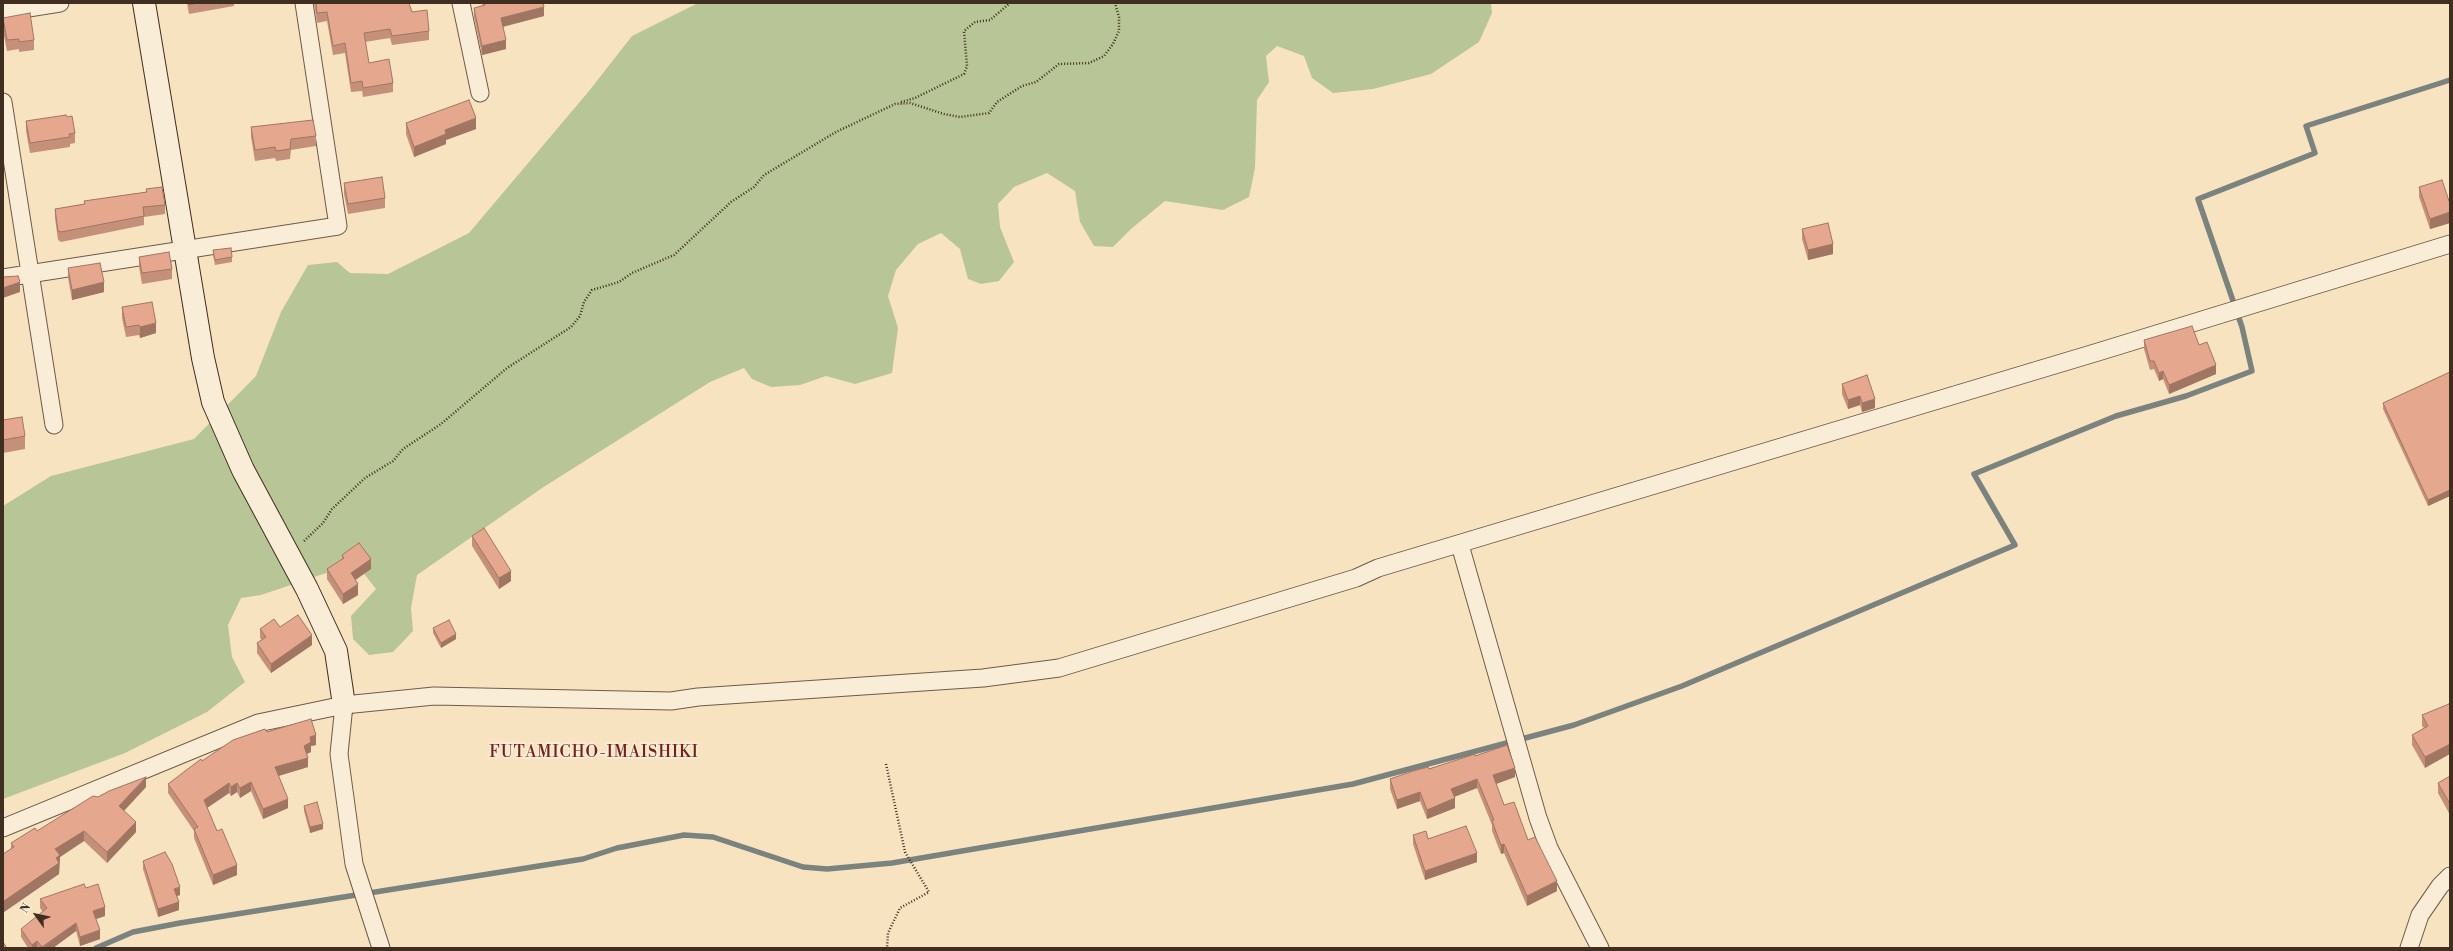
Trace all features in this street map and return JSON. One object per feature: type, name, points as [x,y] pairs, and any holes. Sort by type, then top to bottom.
[{"type":"street","points":[[3,12],[60,3]]},
{"type":"street","points":[[144,3],[185,248],[213,402],[243,470],[289,555],[336,652],[344,705],[339,754],[354,864],[381,948]]},
{"type":"street","points":[[3,278],[185,248],[338,226],[304,3]]},
{"type":"street","points":[[461,3],[480,93]]},
{"type":"street","points":[[3,102],[54,425]]},
{"type":"street","points":[[3,828],[258,723],[344,705],[434,696],[671,702],[698,697],[983,678],[1059,668],[1356,578],[1378,568],[1460,545],[2450,244]]},
{"type":"street","points":[[1460,545],[1540,824],[1549,848],[1600,948]]},
{"type":"street","points":[[2408,948],[2420,915],[2440,886],[2450,876]]},
{"type":"path","points":[[289,555],[323,523],[332,509],[365,478],[392,461],[403,450],[441,424],[507,368],[572,327],[580,316],[584,302],[592,290],[619,282],[632,273],[674,255],[731,202],[754,187],[764,175],[836,132],[895,104],[915,98],[964,74],[967,66],[964,31],[976,22],[990,20],[1010,3]]},
{"type":"path","points":[[895,104],[910,103],[944,114],[960,117],[989,113],[997,102],[1022,86],[1036,82],[1058,64],[1089,63],[1104,56],[1113,44],[1119,32],[1119,17],[1115,3]]},
{"type":"path","points":[[886,764],[906,852],[929,892],[900,908],[888,933],[887,948]]},
{"type":"green space","points":[[698,3],[1491,3],[1492,13],[1479,42],[1431,74],[1373,89],[1333,93],[1312,78],[1304,56],[1277,46],[1266,56],[1269,82],[1257,100],[1255,168],[1249,197],[1223,210],[1165,201],[1131,229],[1113,247],[1094,246],[1080,222],[1075,191],[1047,173],[1014,187],[998,204],[1000,227],[1014,262],[999,281],[981,284],[968,279],[960,249],[941,233],[918,244],[896,270],[888,296],[898,328],[892,373],[855,384],[826,376],[800,385],[771,387],[752,379],[744,368],[710,382],[542,488],[417,575],[411,608],[413,631],[393,652],[369,655],[353,639],[351,616],[376,589],[358,566],[323,574],[261,595],[241,598],[228,625],[232,657],[245,682],[207,712],[125,753],[3,799],[3,506],[51,476],[194,439],[256,376],[281,312],[308,265],[337,262],[350,273],[388,274],[469,233],[589,91],[632,36]]},
{"type":"building","points":[[316,3],[409,3],[412,12],[427,10],[429,31],[392,36],[390,29],[364,33],[369,63],[389,59],[393,83],[363,88],[362,81],[351,83],[345,43],[333,46],[327,12],[317,13]]},
{"type":"building","points":[[485,3],[543,3],[544,7],[501,18],[506,40],[482,46],[474,8],[485,5]]},
{"type":"building","points":[[30,13],[34,40],[19,42],[19,39],[7,40],[3,18]]},
{"type":"building","points":[[469,100],[476,118],[445,130],[446,134],[414,147],[406,123]]},
{"type":"building","points":[[66,115],[67,117],[72,116],[75,133],[69,134],[70,137],[30,143],[26,121]]},
{"type":"building","points":[[313,120],[316,136],[291,139],[290,149],[276,151],[275,147],[255,150],[251,127]]},
{"type":"building","points":[[382,177],[385,198],[348,204],[344,183]]},
{"type":"building","points":[[2442,180],[2450,204],[2450,212],[2430,219],[2419,187]]},
{"type":"building","points":[[162,187],[165,205],[143,207],[144,216],[61,232],[58,231],[55,209],[85,204],[84,201],[147,192],[146,189]]},
{"type":"building","points":[[1828,223],[1833,244],[1808,250],[1802,229]]},
{"type":"building","points":[[231,248],[232,257],[215,260],[213,250]]},
{"type":"building","points":[[169,252],[172,269],[142,273],[139,257]]},
{"type":"building","points":[[100,263],[104,282],[72,290],[68,268]]},
{"type":"building","points":[[18,276],[20,282],[3,288],[3,277]]},
{"type":"building","points":[[152,302],[156,323],[140,327],[139,325],[126,327],[122,307]]},
{"type":"building","points":[[2192,326],[2199,345],[2207,342],[2216,365],[2169,385],[2163,371],[2159,373],[2154,361],[2150,361],[2144,340]]},
{"type":"building","points":[[2450,372],[2450,490],[2428,500],[2383,403]]},
{"type":"building","points":[[1867,375],[1875,399],[1862,403],[1860,396],[1848,400],[1842,384]]},
{"type":"building","points":[[22,417],[25,436],[3,440],[3,420]]},
{"type":"building","points":[[484,528],[511,571],[499,578],[472,536]]},
{"type":"building","points":[[359,543],[371,559],[351,573],[358,584],[343,594],[327,569],[344,558],[342,555]]},
{"type":"building","points":[[298,615],[312,635],[271,664],[257,643],[266,637],[260,629],[274,619],[280,627]]},
{"type":"building","points":[[449,620],[456,634],[441,643],[433,628]]},
{"type":"building","points":[[2449,704],[2450,744],[2425,757],[2412,735],[2428,726],[2422,715]]},
{"type":"building","points":[[311,719],[316,735],[310,737],[311,742],[304,746],[308,758],[275,767],[288,799],[263,809],[251,782],[240,788],[237,783],[231,787],[229,783],[204,800],[217,831],[222,829],[237,865],[213,875],[194,829],[198,827],[168,784],[201,759],[202,761],[233,740],[265,729],[267,732]]},
{"type":"building","points":[[1507,745],[1515,768],[1493,775],[1504,805],[1514,802],[1528,840],[1535,837],[1557,881],[1527,896],[1504,844],[1501,845],[1492,821],[1494,820],[1477,779],[1451,789],[1455,798],[1427,810],[1420,792],[1397,800],[1390,779],[1428,767],[1429,769],[1475,754],[1475,756]]},
{"type":"building","points":[[2450,776],[2450,804],[2438,783]]},
{"type":"building","points":[[146,777],[119,806],[136,822],[107,852],[84,831],[55,849],[60,855],[56,858],[59,863],[4,901],[3,900],[3,854],[14,847],[11,843],[35,828],[37,831],[93,796],[98,797],[109,791]]},
{"type":"building","points":[[317,802],[323,824],[310,827],[304,806]]},
{"type":"building","points":[[1466,826],[1477,853],[1425,871],[1413,835],[1426,831],[1428,839]]},
{"type":"building","points":[[165,852],[172,864],[180,887],[174,889],[179,902],[158,909],[143,861]]},
{"type":"building","points":[[84,884],[86,888],[98,884],[105,907],[93,911],[100,930],[80,937],[76,923],[42,947],[37,941],[32,945],[21,929],[47,908],[40,899]]},
{"type":"building","points":[[3,942],[7,948],[3,948]]},
{"type":"waterway","points":[[96,948],[133,932],[180,923],[583,859],[617,848],[684,835],[713,837],[803,867],[827,869],[892,863],[1353,784],[1574,725],[1682,686],[2015,545],[1974,474],[2116,416],[2186,396],[2252,371],[2242,327],[2198,199],[2315,153],[2306,126],[2450,80]]},
{"type":"district","name":"FUTAMICHO-IMAISHIKI","points":[[594,753]]}]
